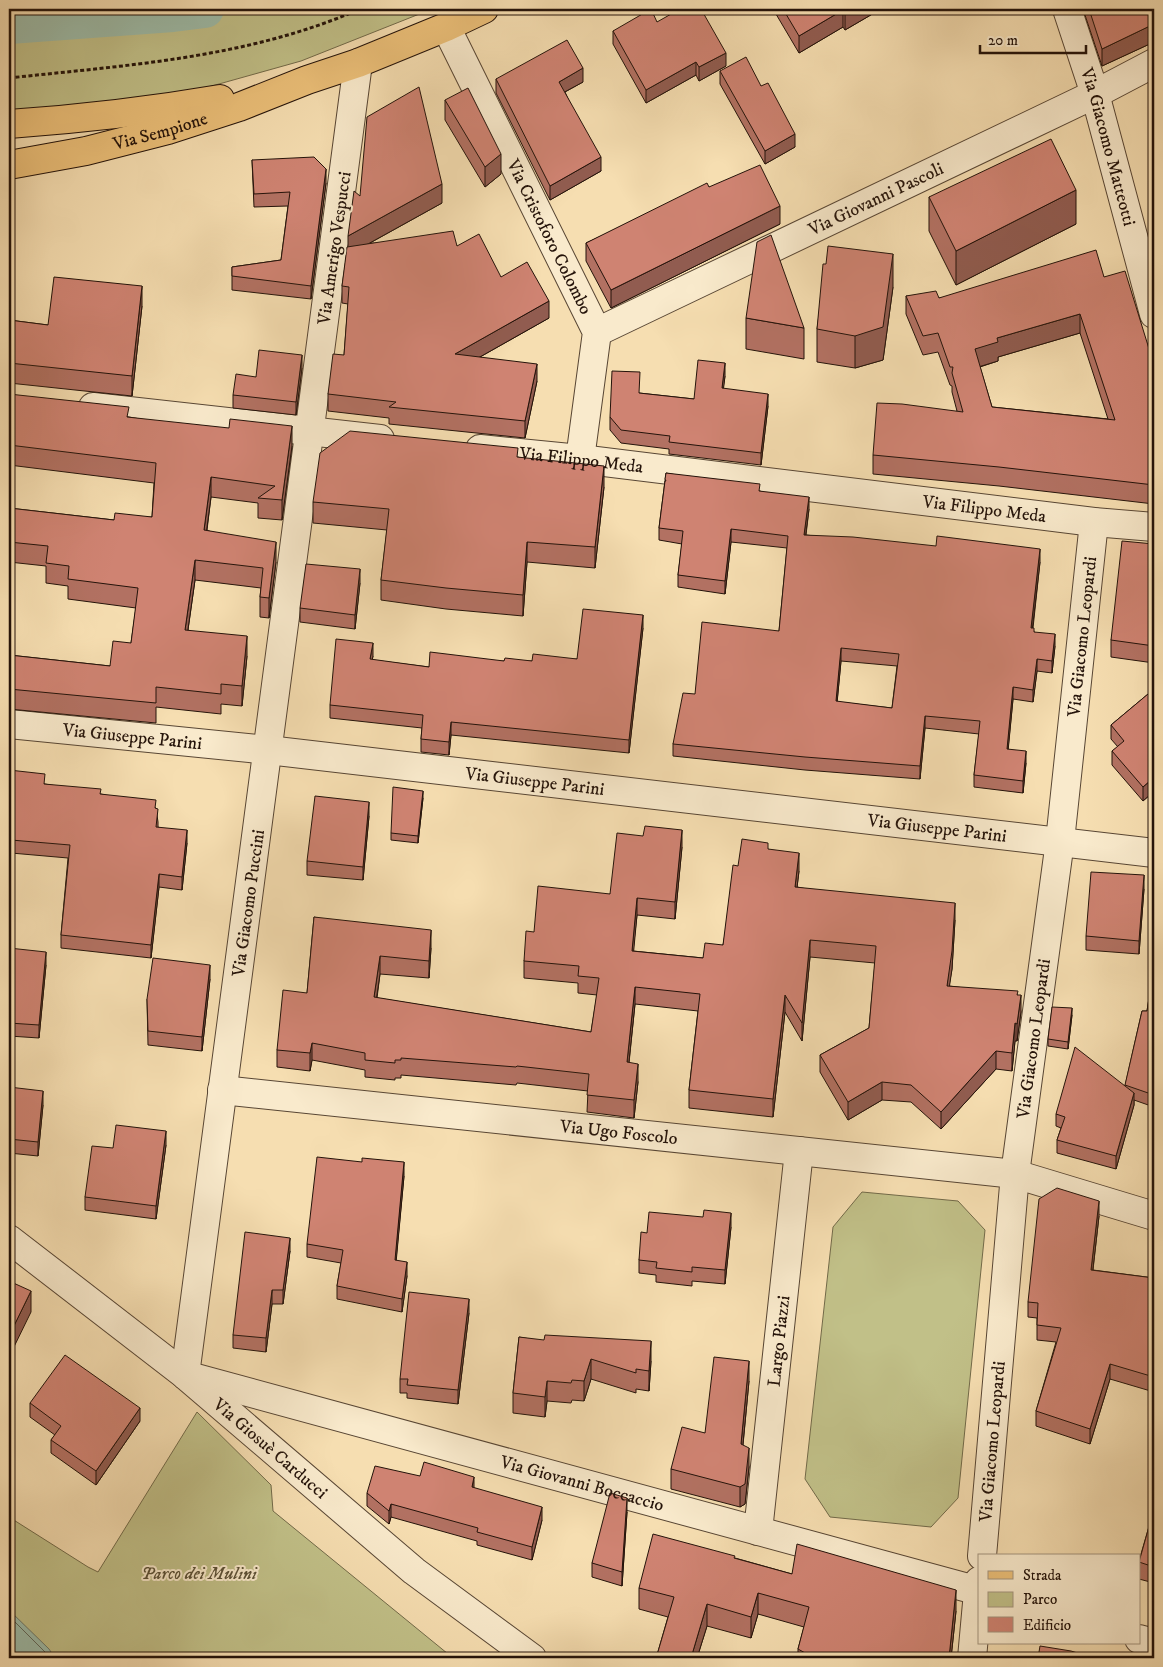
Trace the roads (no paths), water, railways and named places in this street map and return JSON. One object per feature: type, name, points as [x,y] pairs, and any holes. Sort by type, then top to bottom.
[{"type":"main road","name":"Via Sempione","points":[[9,165],[86,151],[168,130],[239,107],[307,80],[358,63],[446,27],[484,9]]},
{"type":"main road","name":"Via Sempione","points":[[9,124],[83,119],[159,109],[236,96],[307,80]]},
{"type":"street","name":"Via Giacomo Matteotti","points":[[1067,9],[1095,94],[1154,314]]},
{"type":"street","name":"Via Cristoforo Colombo","points":[[446,27],[597,332],[580,459]]},
{"type":"street","name":"Via Amerigo Vespucci","points":[[309,432],[358,63]]},
{"type":"street","name":"Via Giovanni Pascoli","points":[[597,332],[1154,64]]},
{"type":"street","points":[[67,405],[406,442]]},
{"type":"street","name":"Via Giacomo Puccini","points":[[185,1375],[309,432]]},
{"type":"street","name":"Via Filippo Meda","points":[[454,446],[580,459],[1094,522],[1154,527]]},
{"type":"street","name":"Via Giacomo Leopardi","points":[[982,1554],[1015,1174],[1060,841],[1094,522]]},
{"type":"street","name":"Via Giuseppe Parini","points":[[9,724],[268,750],[1154,853]]},
{"type":"street","name":"Via Ugo Foscolo","points":[[222,1090],[1015,1174],[1154,1216]]},
{"type":"street","name":"Largo Piazzi","points":[[758,1531],[799,1151]]},
{"type":"street","name":"Via Giosuè Carducci","points":[[9,1239],[185,1375],[414,1571],[532,1658]]},
{"type":"street","name":"Via Giovanni Boccaccio","points":[[185,1375],[758,1531],[978,1588]]},
{"type":"street","points":[[972,1658],[978,1598]]},
{"type":"street","points":[[1140,1639],[1154,1643]]},
{"type":"water","points":[[9,1610],[49,1649],[55,1658],[9,1658]]},
{"type":"waterway","points":[[9,25],[205,9]]},
{"type":"park label","name":"Parco dei Mulini","points":[[199,1573]]}]
